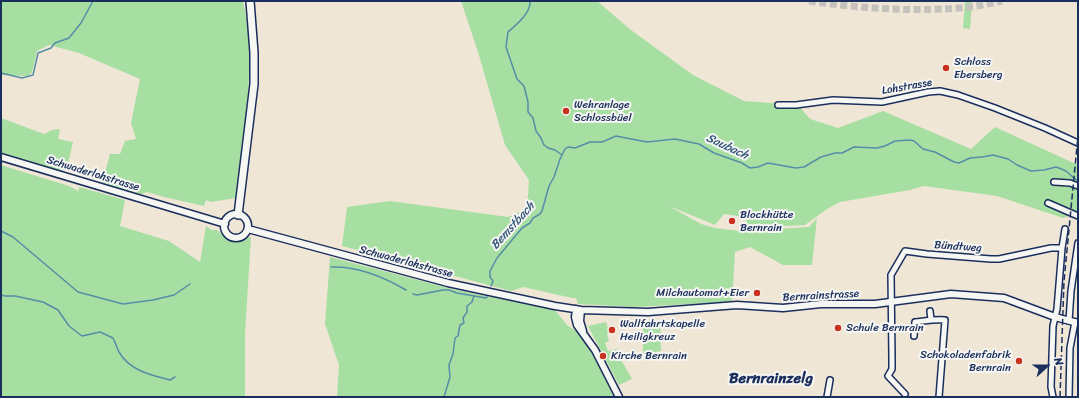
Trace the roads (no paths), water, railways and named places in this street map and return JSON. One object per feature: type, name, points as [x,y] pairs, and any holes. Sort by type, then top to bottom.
[{"type":"highway","points":[[238,215],[254,84],[254,53],[250,3]]},
{"type":"main road","name":"Schwaderlohstrasse","points":[[1,157],[225,224]]},
{"type":"main road","points":[[238,215],[245,218],[248,229],[242,237],[235,238],[226,232],[225,224],[229,218],[238,215]]},
{"type":"main road","name":"Schwaderlohstrasse","points":[[248,229],[448,283],[561,307]]},
{"type":"main road","name":"Bernrainstrasse","points":[[561,307],[578,310],[648,312],[737,306],[783,308],[821,304],[875,304],[951,294],[996,296],[1012,300],[1055,317],[1074,322]]},
{"type":"main road","points":[[578,310],[576,322],[596,350],[619,397]]},
{"type":"street","name":"Lohstrasse","points":[[778,105],[796,105],[833,100],[882,102],[928,92],[940,91],[958,95],[995,108],[1078,143]]},
{"type":"street","points":[[1054,182],[1070,183],[1078,186]]},
{"type":"street","points":[[1048,203],[1078,216]]},
{"type":"street","points":[[1053,397],[1051,387],[1051,369],[1053,326],[1057,309],[1065,229]]},
{"type":"street","points":[[1068,397],[1078,243]]},
{"type":"street","name":"Bündtweg","points":[[892,302],[892,275],[905,251],[999,259],[1051,248],[1062,248]]},
{"type":"street","points":[[892,302],[892,369],[888,376],[905,394]]},
{"type":"street","points":[[930,311],[931,320]]},
{"type":"street","points":[[914,336],[915,322],[936,319],[945,320],[939,397]]},
{"type":"street","points":[[827,397],[830,380]]},
{"type":"waterway","name":"Saubach","points":[[1,73],[22,78],[33,75],[38,53],[51,48],[55,43],[69,38],[81,23],[93,1]]},
{"type":"waterway","name":"Saubach","points":[[530,1],[526,14],[508,32],[506,47],[517,79],[524,86],[528,102],[528,112],[533,118],[536,131],[544,145],[562,155]]},
{"type":"waterway","name":"Saubach","points":[[491,286],[493,281],[490,277],[490,271],[497,258],[522,228],[530,223],[533,218],[542,211],[549,186],[565,149],[568,147],[575,148],[590,142],[602,142],[616,136],[647,142],[675,139],[699,144],[714,153],[742,163],[750,168],[768,163],[796,168],[804,167],[821,157],[835,153],[842,153],[854,147],[877,148],[895,141],[910,140],[914,141],[923,149],[935,152],[954,162],[959,163],[970,158],[993,155],[1008,159],[1031,171],[1056,167],[1066,171],[1078,180]]},
{"type":"waterway","points":[[1,231],[13,237],[78,292],[123,304],[153,300],[174,295],[190,284]]},
{"type":"waterway","name":"Bemstbach","points":[[331,267],[351,268],[370,273],[406,290]]},
{"type":"waterway","name":"Bemstbach","points":[[413,294],[417,295],[449,290],[457,293],[487,297]]},
{"type":"waterway","points":[[1,295],[15,296],[43,302],[58,310],[69,326],[82,336],[100,332],[113,338],[119,352],[129,364],[135,368],[148,374],[170,380],[175,377]]},
{"type":"waterway","points":[[444,397],[450,377],[449,365],[453,354],[455,338],[458,336],[460,325],[464,323],[463,318],[467,312],[467,306],[472,302],[474,296]]},
{"type":"tunnel","points":[[809,1],[847,6],[922,10],[965,8],[1002,1]]},
{"type":"railway","points":[[1060,397],[1064,281],[1078,136]]},
{"type":"place","name":"Schloss Ebersberg","points":[[946,68]]},
{"type":"place","name":"Wehranlage Schlossbüel","points":[[566,111]]},
{"type":"place","name":"Blockhütte Bernrain","points":[[732,221]]},
{"type":"place","name":"Milchautomat+Eier","points":[[757,293]]},
{"type":"place","name":"Schule Bernrain","points":[[838,328]]},
{"type":"place","name":"Wallfahrtskapelle Heiligkreuz","points":[[612,330]]},
{"type":"place","name":"Kirche Bernrain","points":[[603,356]]},
{"type":"place","name":"Schokoladenfabrik Bernrain","points":[[1019,361]]},
{"type":"district","name":"Bernrainzelg","points":[[771,379]]}]
